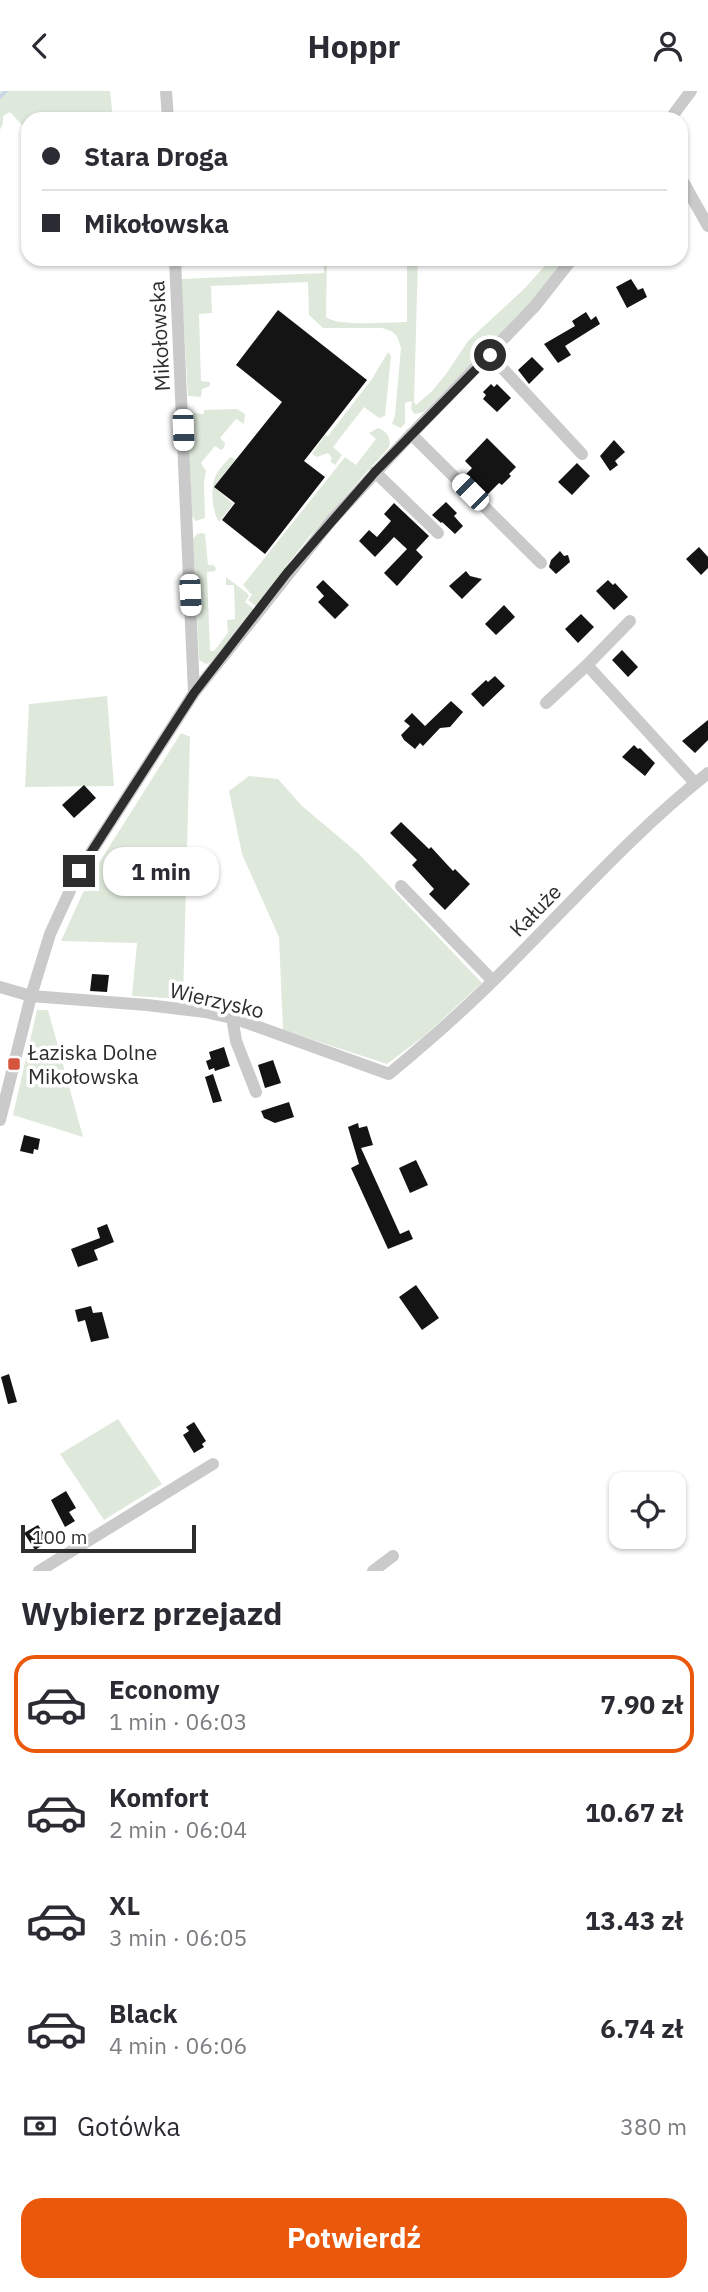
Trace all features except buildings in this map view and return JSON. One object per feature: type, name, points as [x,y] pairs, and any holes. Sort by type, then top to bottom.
[{"type":"street","points":[[166,91],[168,112]]},
{"type":"street","points":[[675,112],[691,91]]},
{"type":"street","points":[[688,190],[708,226]]},
{"type":"street","name":"Mikołowska","points":[[175,266],[194,693]]},
{"type":"street","points":[[0,1120],[31,996],[50,934],[79,871],[194,693],[287,573],[375,472],[490,355],[535,306],[566,266]]},
{"type":"street","points":[[490,355],[582,454]]},
{"type":"street","points":[[411,434],[541,563]]},
{"type":"street","points":[[375,472],[438,533]]},
{"type":"street","points":[[545,703],[630,621]]},
{"type":"street","points":[[587,665],[695,783]]},
{"type":"street","name":"Kałuże","points":[[389,1074],[493,981],[625,844],[708,773]]},
{"type":"street","points":[[401,886],[493,981]]},
{"type":"street","name":"Wierzysko","points":[[0,987],[31,996],[205,1012],[236,1019],[389,1074]]},
{"type":"street","points":[[236,1019],[233,1023],[236,1041],[256,1092]]},
{"type":"street","points":[[39,1571],[213,1464]]},
{"type":"street","points":[[373,1571],[393,1556]]},
{"type":"green space","points":[[0,91],[110,91],[112,112],[21,112],[21,124],[10,112],[3,116],[0,130]]},
{"type":"green space","points":[[324,266],[327,266],[326,317],[341,322],[407,322],[407,266],[418,266],[416,405],[446,374],[468,341],[545,266],[560,266],[537,297],[424,412],[414,414],[411,409],[412,401],[405,403],[405,423],[401,428],[392,424],[401,348],[397,336],[382,328],[323,328],[309,315],[308,282],[211,286],[212,313],[199,314],[201,381],[210,382],[210,386],[202,389],[201,397],[188,396],[181,279],[324,273]]},
{"type":"green space","points":[[388,352],[391,356],[385,416],[379,418],[364,407],[333,447],[342,455],[335,465],[330,461],[332,458],[328,453],[317,457],[312,454],[372,379]]},
{"type":"green space","points":[[237,409],[245,414],[244,424],[236,419],[220,438],[225,443],[224,448],[221,450],[215,446],[201,463],[206,471],[205,518],[196,521],[192,516],[188,419],[194,413],[204,414],[204,410]]},
{"type":"green space","points":[[378,428],[388,435],[389,447],[309,537],[256,606],[248,600],[252,595],[243,585],[345,457],[356,465],[376,439],[369,433]]},
{"type":"green space","points":[[230,457],[236,459],[214,487],[233,504],[219,522],[213,506],[214,480]]},
{"type":"green space","points":[[205,534],[208,565],[216,568],[215,571],[207,572],[210,651],[214,651],[228,633],[227,620],[235,619],[234,585],[226,585],[226,577],[247,593],[249,596],[245,602],[254,609],[211,662],[206,664],[199,660],[193,539]]},
{"type":"green space","points":[[107,696],[114,786],[25,787],[29,704]]},
{"type":"green space","points":[[181,733],[190,737],[183,999],[132,996],[137,943],[61,941],[90,877]]},
{"type":"green space","points":[[249,776],[278,779],[302,806],[359,854],[482,983],[424,1036],[387,1064],[283,1030],[279,937],[242,854],[229,791]]},
{"type":"green space","points":[[37,1010],[48,1010],[83,1137],[13,1115]]},
{"type":"green space","points":[[118,1419],[162,1484],[104,1520],[60,1454]]},
{"type":"waterway","points":[[0,97],[6,91]]},
{"type":"place","name":"Łaziska Dolne Mikołowska","points":[[14,1064]]},
{"type":"route","points":[[79,871],[194,693],[287,573],[375,472],[490,355]]}]
